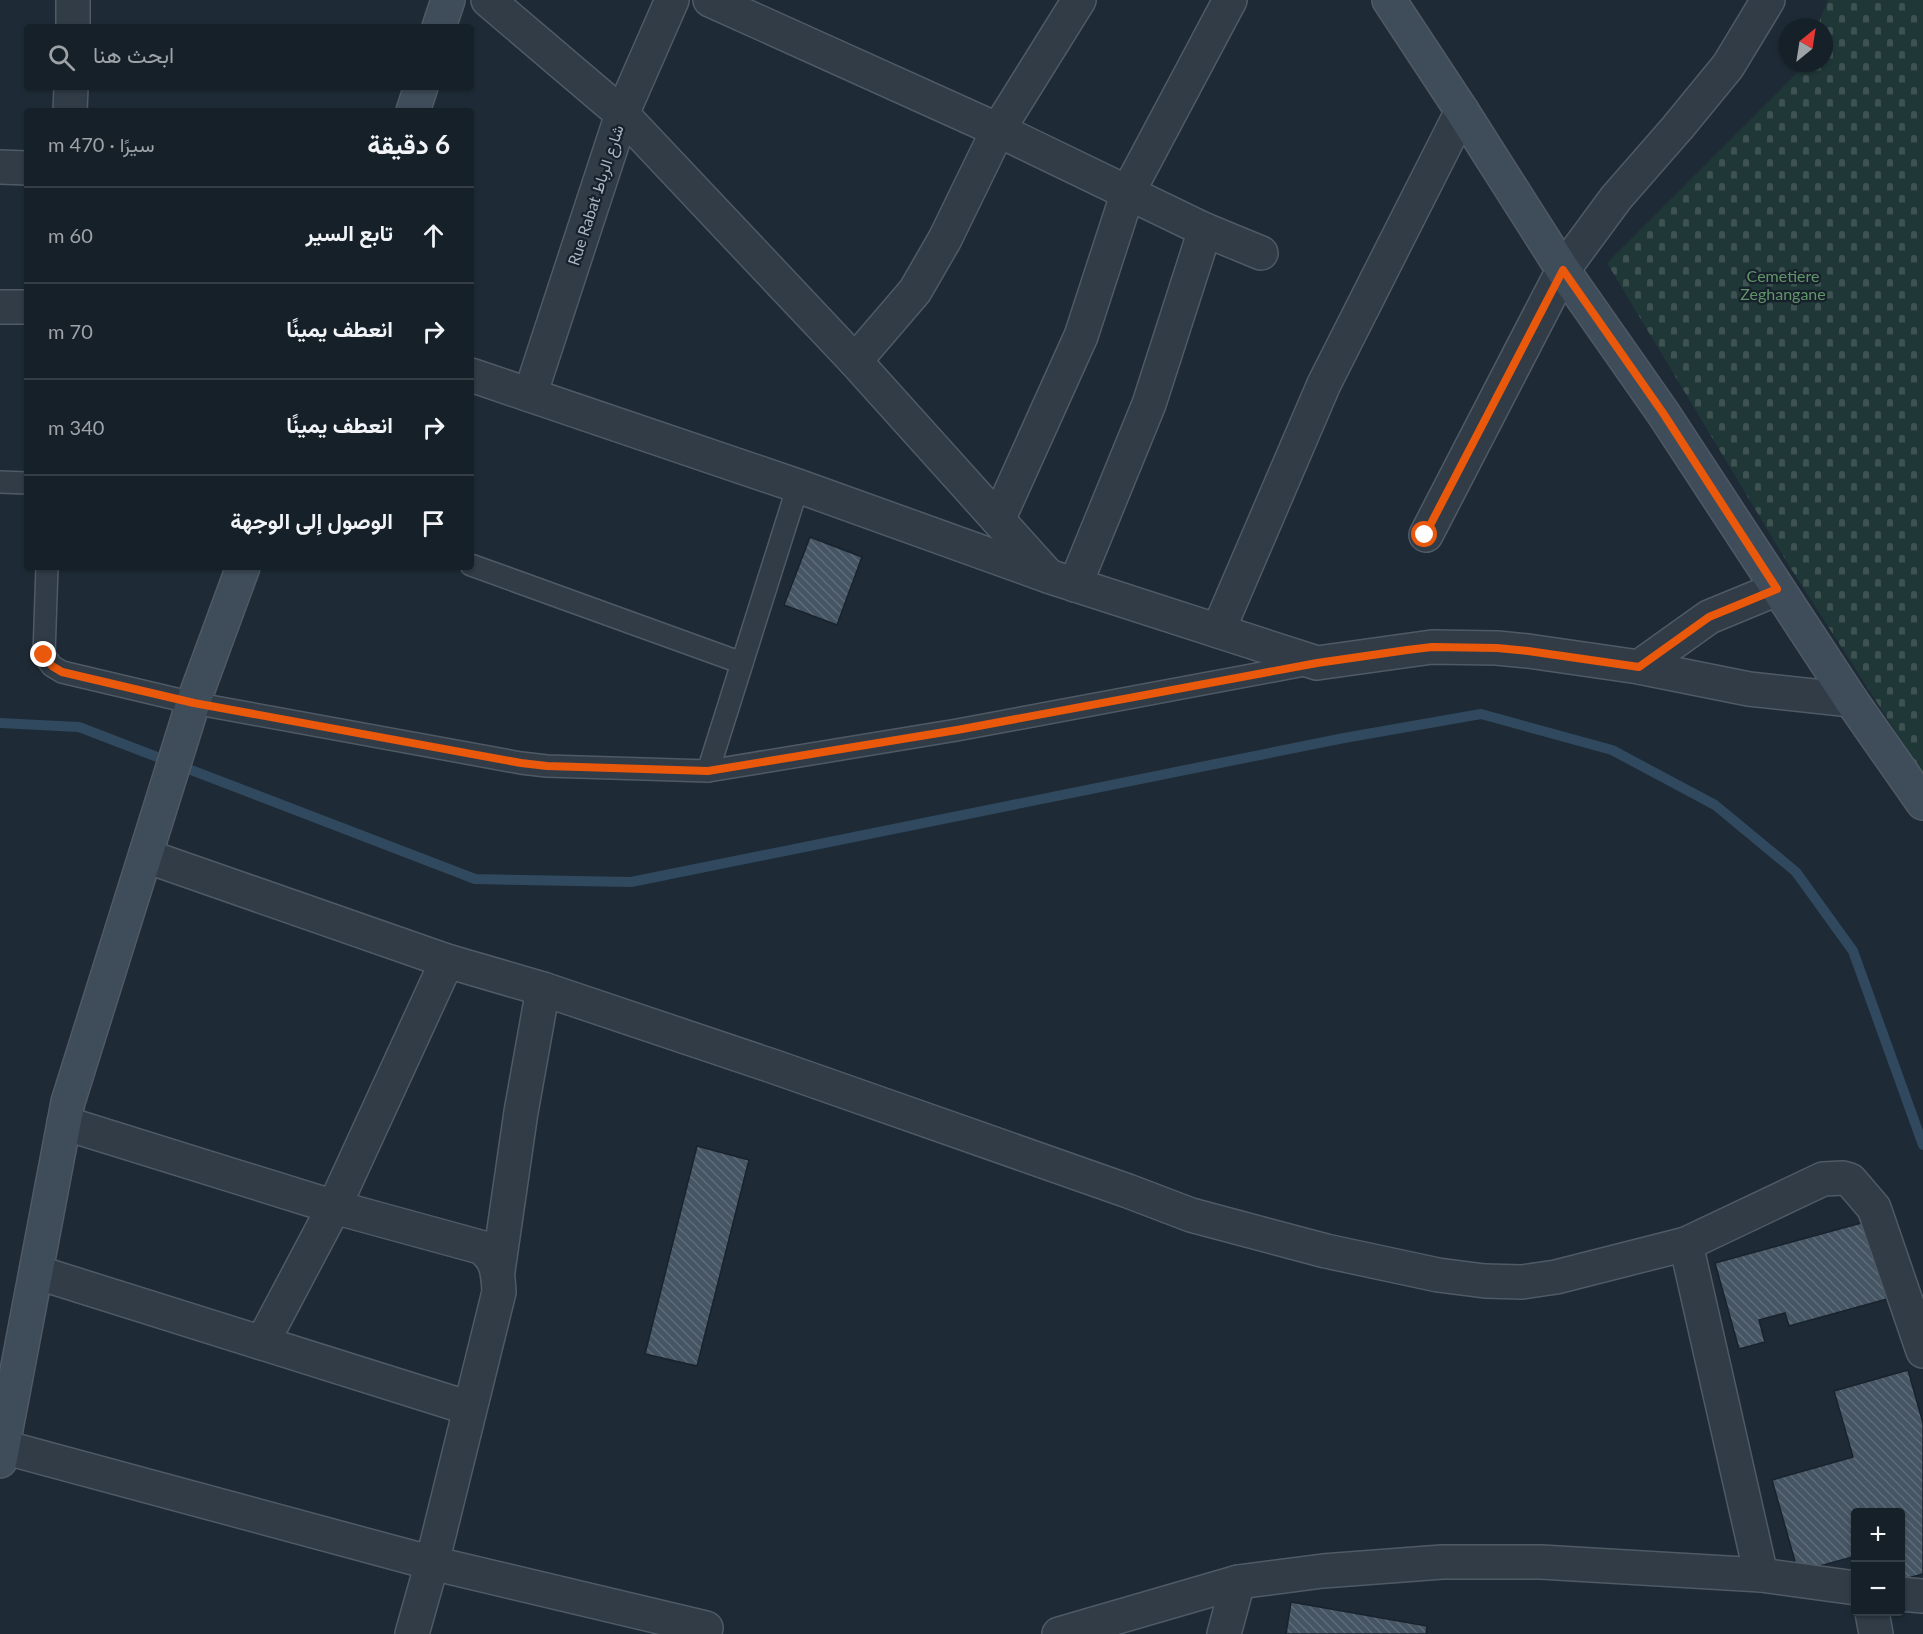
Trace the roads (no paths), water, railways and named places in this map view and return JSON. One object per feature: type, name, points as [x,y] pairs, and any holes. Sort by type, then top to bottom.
[{"type":"main road","points":[[440,24],[448,0]]},
{"type":"main road","points":[[1389,0],[1563,270],[1663,413],[1777,589],[1923,803]]},
{"type":"main road","points":[[414,108],[419,90]]},
{"type":"main road","points":[[1,1454],[68,1102],[190,716],[242,570]]},
{"type":"street","points":[[73,24],[74,0]]},
{"type":"street","points":[[488,0],[622,114],[855,361],[998,520],[1061,580]]},
{"type":"street","name":"Rue Rabat شارع الرباط","points":[[530,395],[622,114],[672,0]]},
{"type":"street","points":[[710,0],[998,130],[1205,230],[1261,254]]},
{"type":"street","points":[[855,361],[915,291],[945,239],[998,130],[1079,0]]},
{"type":"street","points":[[998,520],[1081,336],[1128,192],[1230,0]]},
{"type":"street","points":[[1425,535],[1563,270],[1616,198],[1728,66],[1768,0]]},
{"type":"street","points":[[70,90],[70,108]]},
{"type":"street","points":[[1218,631],[1324,384],[1462,111]]},
{"type":"street","points":[[0,167],[24,168]]},
{"type":"street","points":[[1061,580],[1149,404],[1205,230]]},
{"type":"street","points":[[0,307],[24,307]]},
{"type":"street","points":[[474,376],[798,486],[1061,580],[1317,663],[1407,650],[1466,647],[1528,651],[1639,667],[1749,688],[1851,700]]},
{"type":"street","points":[[1639,667],[1709,617],[1777,589]]},
{"type":"street","points":[[146,856],[447,961],[543,989],[841,1090],[1191,1215],[1326,1251],[1438,1275],[1485,1281],[1522,1282],[1556,1277],[1686,1244],[1823,1179],[1843,1178],[1850,1180],[1874,1208],[1923,1351]]},
{"type":"street","points":[[262,1343],[334,1207],[447,961]]},
{"type":"street","points":[[412,1634],[432,1563],[499,1292],[498,1271],[521,1112],[543,989]]},
{"type":"street","points":[[64,1123],[334,1207],[480,1247],[488,1252],[498,1271]]},
{"type":"street","points":[[1686,1244],[1761,1575]]},
{"type":"street","points":[[36,1272],[469,1408]]},
{"type":"street","points":[[1,1454],[432,1563],[706,1628]]},
{"type":"street","points":[[1059,1634],[1238,1582],[1323,1571],[1442,1562],[1541,1562],[1761,1575],[1851,1587]]},
{"type":"street","points":[[1224,1634],[1238,1582]]},
{"type":"street","points":[[1905,1594],[1923,1596]]},
{"type":"street","points":[[1873,1616],[1876,1634]]},
{"type":"lane","points":[[0,482],[24,483]]},
{"type":"lane","points":[[708,771],[798,486]]},
{"type":"lane","points":[[474,567],[742,663]]},
{"type":"lane","points":[[47,570],[44,655],[52,666],[62,672],[190,716],[539,765],[708,771],[957,730],[1317,663]]},
{"type":"waterway","points":[[0,723],[79,727],[475,879],[631,882],[1344,738],[1481,714],[1612,750],[1715,805],[1796,872],[1853,951],[1923,1145]]},
{"type":"park label","name":"Cemetiere Zeghangane","points":[[1783,284]]}]
